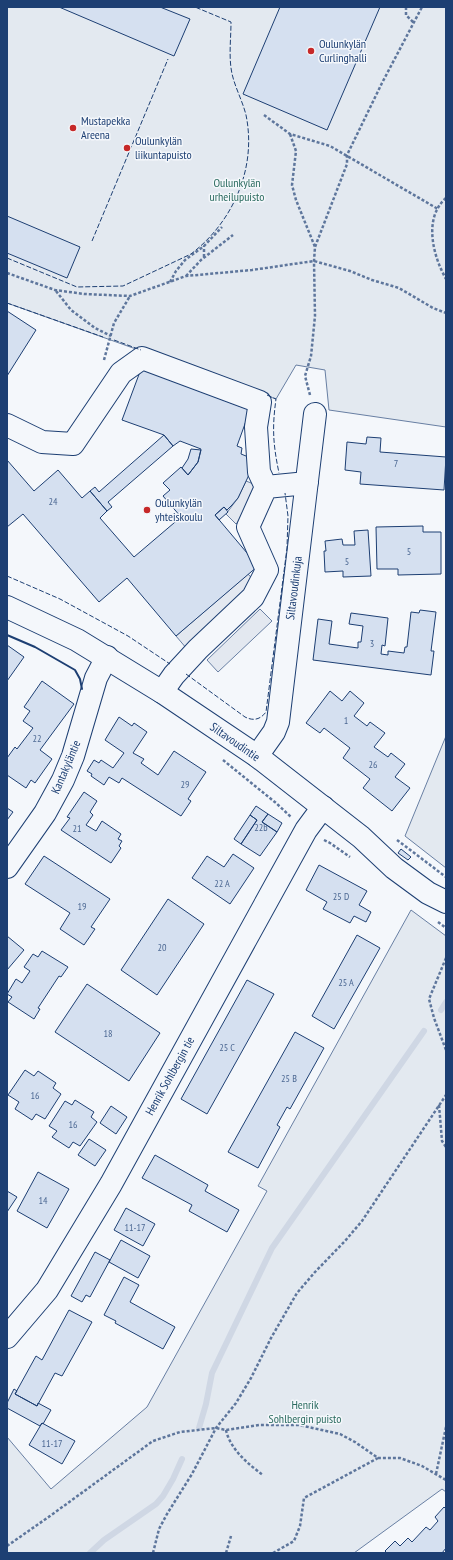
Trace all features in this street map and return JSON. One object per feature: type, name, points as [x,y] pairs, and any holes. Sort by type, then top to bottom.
[{"type":"street","points":[[7,425],[42,442],[73,444],[121,373],[142,358],[260,402],[256,427],[258,472],[266,487]]},
{"type":"street","name":"Siltavoudinkuja","points":[[257,756],[274,732],[278,722],[315,414]]},
{"type":"street","points":[[266,487],[307,483]]},
{"type":"street","points":[[162,692],[174,674],[193,654],[253,597],[268,570],[248,527],[266,487]]},
{"type":"street","name":"Siltavoudintie","points":[[7,608],[77,640],[107,657],[257,756],[361,837],[394,868],[428,893],[440,911]]},
{"type":"street","name":"Kantakyläntie","points":[[7,867],[45,812],[63,780],[73,756],[96,678],[107,657]]},
{"type":"street","name":"Henrik Sohlbergin tie","points":[[7,1337],[47,1290],[111,1184],[306,830],[323,807]]},
{"type":"path","points":[[406,7],[406,15],[414,23]]},
{"type":"path","points":[[315,414],[305,376],[311,356],[315,316],[315,247],[347,164],[347,155],[422,7]]},
{"type":"path","points":[[264,115],[290,134],[330,146],[438,209]]},
{"type":"path","points":[[290,134],[296,151],[292,185],[296,200],[315,247]]},
{"type":"path","points":[[446,198],[438,209],[433,226],[433,243],[438,262],[446,279]]},
{"type":"path","points":[[170,282],[176,271],[185,260],[204,246],[222,227]]},
{"type":"path","points":[[186,276],[204,257],[233,235]]},
{"type":"path","points":[[204,246],[204,257]]},
{"type":"path","points":[[7,273],[55,290],[84,294],[130,296],[186,276],[252,270],[314,261],[350,271],[372,280],[399,288],[433,308],[446,313]]},
{"type":"path","points":[[55,290],[71,310],[95,328],[111,336]]},
{"type":"path","points":[[103,364],[114,324],[130,296]]},
{"type":"path","points":[[222,759],[289,814],[294,822],[318,838],[330,842],[354,861]]},
{"type":"path","points":[[440,911],[446,928]]},
{"type":"path","points":[[446,958],[429,999],[434,1018],[446,1050]]},
{"type":"path","points":[[152,1553],[159,1529],[192,1474],[216,1428],[236,1403],[251,1378],[271,1338],[297,1293],[362,1221],[396,1173],[439,1104],[446,1096]]},
{"type":"path","points":[[439,1104],[442,1141],[446,1147]]},
{"type":"path","points":[[7,1546],[153,1441],[180,1432],[216,1428],[226,1430],[259,1425],[299,1425],[340,1434],[355,1442],[378,1458]]},
{"type":"path","points":[[436,1474],[446,1426]]},
{"type":"path","points":[[226,1430],[227,1437],[246,1462],[263,1475]]},
{"type":"path","points":[[273,1553],[294,1541],[300,1526],[304,1498],[378,1458],[400,1458],[422,1466],[446,1480]]},
{"type":"path","points":[[226,1553],[231,1536]]},
{"type":"green space","name":"Oulunkylän urheilupuisto","points":[[7,7],[446,7],[446,427],[329,410],[325,370],[296,365],[276,399],[7,303]]},
{"type":"green space","points":[[446,736],[446,868],[405,836]]},
{"type":"green space","name":"Henrik Sohlbergin puisto","points":[[411,910],[446,936],[446,1492],[442,1489],[354,1553],[7,1553],[7,1437],[51,1489],[147,1407],[267,1191],[258,1186]]},
{"type":"shaded area","points":[[246,481],[261,487],[248,511],[236,524],[226,514],[238,498]]},
{"type":"shaded area","points":[[248,574],[259,586],[187,649],[176,636]]},
{"type":"shaded area","points":[[260,609],[272,621],[218,672],[207,660]]},
{"type":"building","points":[[59,7],[160,7],[190,19],[174,56]]},
{"type":"building","name":"Oulunkylän Curlinghalli","points":[[280,7],[380,7],[327,130],[243,94]]},
{"type":"building","points":[[7,216],[80,247],[67,278],[7,253]]},
{"type":"building","points":[[7,311],[36,330],[7,376]]},
{"type":"building","points":[[141,369],[250,410],[237,446],[242,448],[241,454],[251,458],[251,466],[248,477],[238,498],[232,505],[227,510],[224,507],[215,515],[258,566],[176,636],[127,578],[99,602],[23,514],[7,527],[7,460],[34,491],[58,470],[82,498],[90,491],[107,511],[100,518],[134,557],[181,517],[163,496],[170,490],[163,483],[181,467],[188,475],[198,462],[201,449],[180,441],[173,446],[164,435],[122,420]]},
{"type":"building","points":[[164,435],[173,446],[108,502],[112,507],[107,511],[90,491],[95,487],[99,492]]},
{"type":"building","points":[[367,437],[381,438],[380,452],[446,457],[444,490],[360,484],[361,472],[345,470],[347,442],[366,444]]},
{"type":"building","points":[[191,449],[201,450],[198,462],[188,475],[182,468],[188,459]]},
{"type":"building","points":[[224,507],[228,512],[219,520],[215,515]]},
{"type":"building","points":[[423,526],[423,532],[441,532],[441,574],[398,575],[398,569],[377,569],[376,527]]},
{"type":"building","points":[[368,530],[371,576],[343,577],[343,571],[325,572],[325,541],[342,539],[343,545],[355,545],[354,531]]},
{"type":"building","points":[[420,610],[436,612],[431,651],[434,651],[431,675],[313,660],[318,619],[332,621],[329,644],[358,648],[358,642],[361,642],[363,626],[349,624],[351,613],[388,618],[385,646],[382,645],[381,654],[388,655],[388,651],[404,653],[405,647],[407,647],[411,612],[419,613]]},
{"type":"building","points":[[7,645],[24,657],[7,681]]},
{"type":"building","points":[[42,681],[74,704],[40,750],[52,759],[35,783],[31,780],[26,788],[7,775],[7,758],[15,747],[17,749],[33,728],[23,721],[30,711],[24,707]]},
{"type":"building","points":[[330,691],[342,701],[350,691],[364,703],[354,716],[367,726],[370,722],[385,733],[374,747],[388,757],[391,753],[405,764],[395,777],[410,788],[392,811],[363,788],[370,779],[343,758],[350,748],[324,728],[320,733],[306,723]]},
{"type":"building","points":[[119,717],[132,726],[134,723],[147,732],[133,753],[144,759],[141,763],[158,775],[174,751],[206,772],[188,799],[191,801],[181,816],[122,778],[119,783],[109,777],[104,785],[91,776],[92,774],[87,771],[94,760],[99,763],[101,760],[113,768],[124,753],[105,740]]},
{"type":"building","points":[[84,792],[97,801],[90,812],[93,815],[86,825],[96,831],[102,821],[121,834],[118,839],[122,841],[119,846],[121,848],[111,863],[61,830],[70,818],[67,817]]},
{"type":"building","points":[[256,806],[268,814],[262,822],[277,832],[260,856],[241,844],[257,820],[250,815]]},
{"type":"building","points":[[7,808],[13,812],[7,820]]},
{"type":"building","points":[[268,814],[282,823],[277,832],[262,822]]},
{"type":"building","points":[[250,815],[257,820],[241,844],[234,839]]},
{"type":"building","points":[[401,849],[411,857],[408,860],[398,853]]},
{"type":"building","points":[[233,854],[254,868],[230,904],[192,878],[207,856],[224,867]]},
{"type":"building","points":[[44,856],[110,899],[91,927],[95,929],[84,945],[60,929],[70,913],[25,884]]},
{"type":"building","points":[[319,865],[367,891],[359,905],[371,912],[366,922],[354,916],[350,923],[323,909],[327,902],[306,890]]},
{"type":"building","points":[[168,899],[204,924],[157,995],[121,970]]},
{"type":"building","points":[[357,935],[380,948],[334,1029],[312,1016]]},
{"type":"building","points":[[7,936],[24,950],[7,970]]},
{"type":"building","points":[[42,951],[68,967],[61,977],[59,976],[38,1008],[40,1009],[34,1019],[8,1002],[12,997],[7,994],[16,979],[22,983],[30,971],[24,967],[33,954],[38,957]]},
{"type":"building","points":[[247,980],[274,994],[207,1114],[181,1099]]},
{"type":"building","points":[[87,984],[160,1033],[129,1081],[55,1032]]},
{"type":"building","points":[[295,1032],[324,1048],[290,1109],[287,1107],[277,1125],[280,1127],[258,1168],[228,1152]]},
{"type":"building","points":[[25,1070],[34,1076],[38,1071],[56,1083],[53,1088],[61,1094],[45,1119],[36,1114],[32,1120],[15,1109],[19,1102],[8,1095]]},
{"type":"building","points":[[75,1100],[94,1112],[91,1117],[97,1122],[80,1146],[73,1142],[69,1148],[52,1137],[57,1131],[49,1126],[65,1101],[72,1105]]},
{"type":"building","points":[[111,1106],[127,1117],[116,1134],[100,1123]]},
{"type":"building","points":[[89,1139],[106,1150],[95,1166],[78,1155]]},
{"type":"building","points":[[155,1155],[208,1185],[205,1191],[239,1210],[227,1232],[189,1211],[192,1205],[142,1178]]},
{"type":"building","points":[[38,1172],[69,1189],[47,1228],[17,1211]]},
{"type":"building","points":[[7,1191],[17,1197],[7,1212]]},
{"type":"building","points":[[126,1208],[155,1224],[143,1246],[114,1230]]},
{"type":"building","points":[[121,1240],[150,1256],[138,1278],[109,1262]]},
{"type":"building","points":[[95,1252],[110,1260],[90,1297],[86,1295],[82,1302],[71,1296]]},
{"type":"building","points":[[124,1277],[139,1285],[130,1302],[175,1327],[163,1349],[115,1323],[116,1321],[104,1315]]},
{"type":"building","points":[[69,1310],[92,1322],[62,1376],[55,1373],[37,1406],[15,1394],[36,1356],[42,1360]]},
{"type":"building","points":[[14,1389],[17,1391],[15,1394],[37,1406],[38,1403],[51,1410],[43,1424],[42,1423],[40,1426],[7,1408],[7,1403]]},
{"type":"building","points":[[42,1423],[75,1441],[62,1464],[29,1445]]},
{"type":"building","points":[[444,1507],[446,1509],[446,1548],[442,1553],[387,1553],[385,1551],[395,1541],[400,1546],[408,1538],[412,1542],[426,1527],[430,1530],[438,1521],[435,1517]]},
{"type":"waterway","points":[[441,1010],[446,1002]]},
{"type":"waterway","points":[[199,1428],[206,1404],[212,1373],[272,1248],[424,1031]]},
{"type":"waterway","points":[[90,1553],[104,1540],[156,1504],[163,1496],[173,1479],[182,1459]]},
{"type":"fence","points":[[7,258],[77,287],[123,286],[191,254],[206,241],[219,226],[230,210],[245,174],[249,135],[246,115],[231,68],[231,22],[195,7]]},
{"type":"fence","points":[[92,241],[168,59]]},
{"type":"fence","points":[[7,303],[103,337]]},
{"type":"fence","points":[[114,340],[141,350]]},
{"type":"fence","points":[[267,395],[276,399],[274,436],[275,453],[279,473]]},
{"type":"fence","points":[[186,674],[245,717],[256,719],[261,717],[266,712],[287,548],[288,516],[285,493]]},
{"type":"fence","points":[[7,576],[60,599],[128,636],[170,664]]},
{"type":"wall","points":[[7,635],[35,647],[75,670],[80,679],[82,689]]},
{"type":"place","name":"Oulunkylän Curlinghalli","points":[[311,51]]},
{"type":"place","name":"Mustapekka Areena","points":[[73,128]]},
{"type":"place","name":"Oulunkylän liikuntapuisto","points":[[127,148]]},
{"type":"place","name":"Oulunkylän yhteiskoulu","points":[[147,510]]}]
